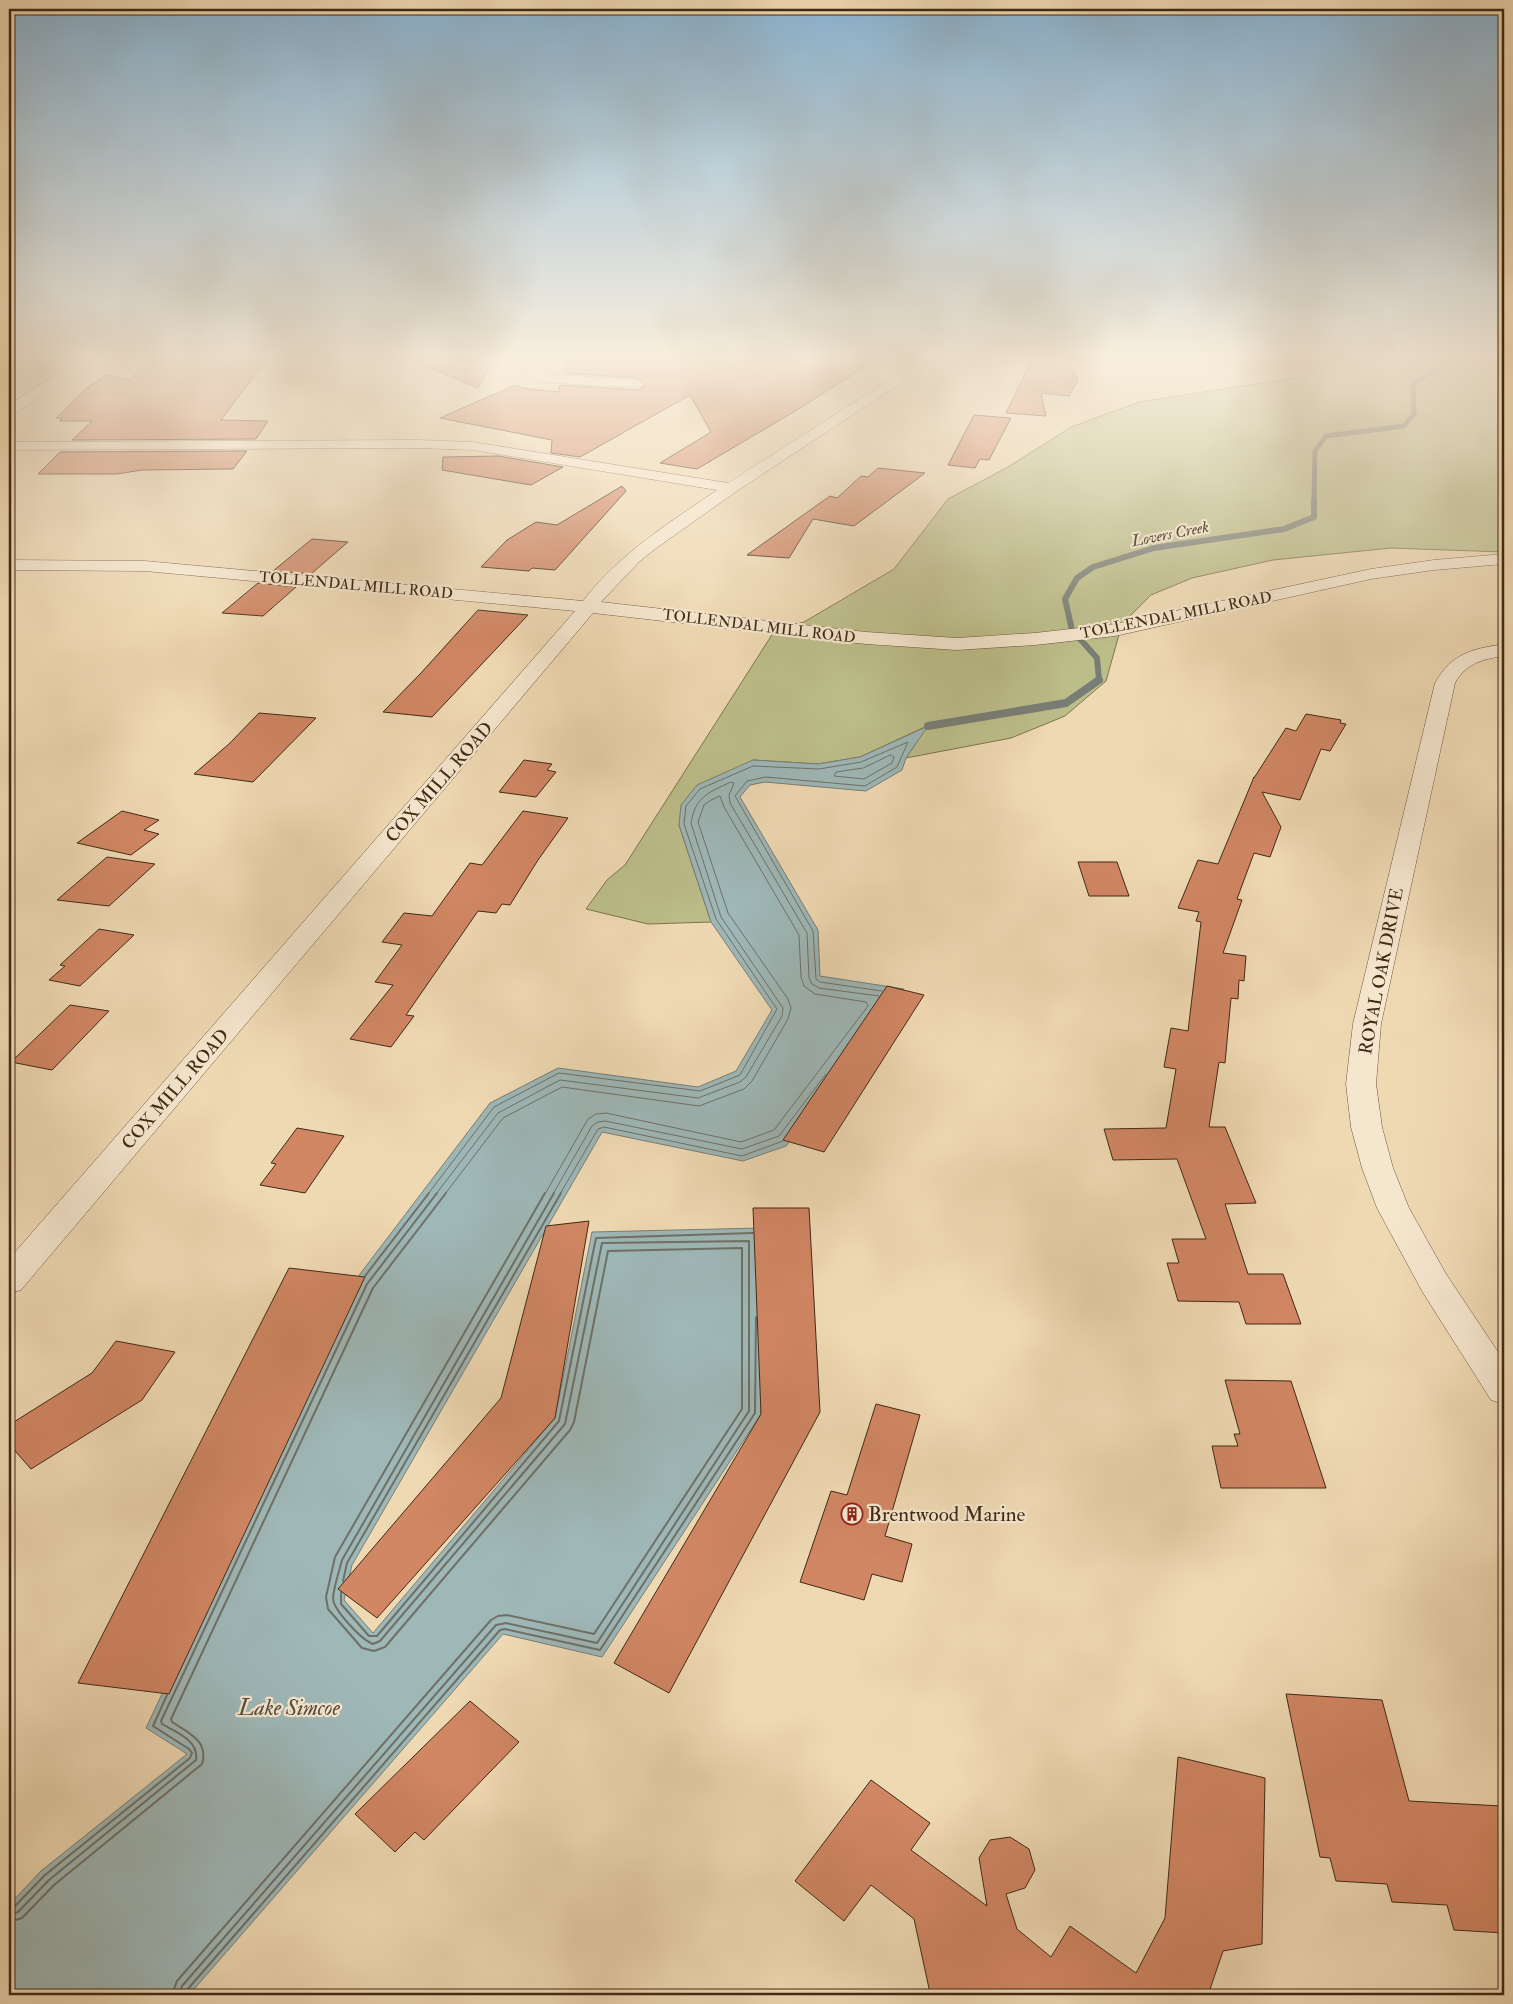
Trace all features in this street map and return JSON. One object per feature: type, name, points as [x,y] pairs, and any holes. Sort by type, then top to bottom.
[{"type":"street","points":[[500,451],[731,488]]},
{"type":"street","name":"COX MILL ROAD","points":[[9,1281],[292,954],[588,606],[633,558],[668,531],[788,451]]},
{"type":"street","name":"TOLLENDAL MILL ROAD","points":[[9,564],[146,566],[588,606],[866,638],[967,643],[1036,639],[1115,630],[1378,573],[1504,559]]},
{"type":"street","name":"ROYAL OAK DRIVE","points":[[1504,650],[1462,661],[1450,673],[1445,683],[1369,1015],[1361,1082],[1363,1104],[1378,1168],[1398,1218],[1417,1256],[1504,1390]]},
{"type":"green space","points":[[1034,451],[1504,451],[1504,552],[1391,548],[1273,560],[1192,578],[1151,595],[1122,624],[1106,681],[1065,716],[1011,738],[906,758],[927,726],[860,757],[818,764],[753,760],[679,825],[711,922],[648,924],[586,909],[607,880],[625,865],[775,630],[804,622],[894,569],[948,499],[1008,467]]},
{"type":"water","name":"Lake Simcoe","points":[[928,726],[906,758],[902,770],[866,791],[765,782],[750,785],[740,797],[818,930],[820,976],[904,989],[786,1146],[743,1161],[602,1132],[352,1565],[344,1600],[373,1633],[555,1418],[592,1232],[761,1228],[761,1414],[602,1657],[503,1634],[189,1995],[9,1995],[9,1905],[41,1871],[187,1754],[146,1728],[357,1278],[490,1103],[558,1068],[698,1087],[736,1071],[772,1010],[711,922],[679,825],[681,805],[697,785],[753,760],[818,764],[860,757]]},
{"type":"building","points":[[247,451],[233,469],[142,470],[117,474],[38,474],[60,452]]},
{"type":"building","points":[[551,451],[591,451],[580,457],[551,453]]},
{"type":"building","points":[[681,451],[728,451],[697,469],[660,463]]},
{"type":"building","points":[[956,451],[994,451],[989,460],[980,459],[975,468],[948,465]]},
{"type":"building","points":[[498,456],[563,467],[531,485],[442,470],[443,457]]},
{"type":"building","points":[[878,468],[925,473],[854,526],[813,519],[789,558],[747,555],[830,496],[837,498],[861,476],[868,477]]},
{"type":"building","points":[[622,486],[626,491],[555,570],[532,568],[529,571],[481,567],[507,540],[536,522],[557,525]]},
{"type":"building","points":[[312,539],[348,542],[311,574],[273,571]]},
{"type":"building","points":[[258,583],[296,587],[263,616],[222,613]]},
{"type":"building","points":[[478,610],[528,615],[432,717],[383,712],[421,673]]},
{"type":"building","points":[[259,713],[316,718],[253,782],[194,774],[229,744]]},
{"type":"building","points":[[1306,714],[1341,720],[1340,723],[1346,724],[1330,751],[1321,749],[1300,800],[1262,792],[1281,827],[1270,857],[1254,853],[1237,899],[1242,900],[1223,953],[1246,956],[1244,981],[1239,980],[1238,999],[1231,998],[1225,1063],[1219,1062],[1209,1127],[1225,1127],[1256,1203],[1225,1204],[1248,1274],[1283,1274],[1301,1324],[1246,1324],[1239,1302],[1178,1301],[1167,1263],[1179,1263],[1172,1239],[1206,1239],[1177,1159],[1113,1160],[1104,1129],[1166,1128],[1176,1069],[1164,1067],[1171,1028],[1188,1031],[1201,922],[1196,921],[1199,912],[1178,908],[1198,860],[1218,864],[1254,777],[1286,728],[1296,731]]},
{"type":"building","points":[[524,760],[552,764],[547,770],[556,772],[536,797],[499,792]]},
{"type":"building","points":[[122,811],[159,820],[144,830],[159,834],[131,855],[77,843]]},
{"type":"building","points":[[523,811],[568,818],[538,860],[510,905],[502,904],[496,913],[478,911],[406,1015],[414,1016],[391,1047],[350,1039],[393,985],[375,982],[402,945],[382,942],[404,913],[432,916],[470,863],[482,865]]},
{"type":"building","points":[[107,857],[155,864],[109,906],[57,900]]},
{"type":"building","points":[[1078,862],[1117,862],[1129,896],[1089,896]]},
{"type":"building","points":[[99,929],[134,935],[80,986],[49,980],[65,966],[60,965]]},
{"type":"building","points":[[887,986],[924,995],[824,1152],[783,1140]]},
{"type":"building","points":[[70,1005],[109,1011],[52,1070],[11,1062]]},
{"type":"building","points":[[297,1128],[344,1136],[305,1193],[260,1185],[276,1164],[271,1163]]},
{"type":"building","points":[[753,1208],[809,1208],[820,1412],[669,1693],[614,1663],[761,1414]]},
{"type":"building","points":[[589,1221],[555,1418],[377,1618],[338,1589],[501,1398],[546,1226]]},
{"type":"building","points":[[289,1268],[365,1277],[169,1694],[78,1683]]},
{"type":"building","points":[[116,1341],[175,1352],[142,1400],[31,1469],[9,1444],[9,1425],[92,1373]]},
{"type":"building","points":[[1225,1380],[1291,1381],[1326,1488],[1221,1488],[1212,1446],[1238,1446],[1234,1434],[1240,1434]]},
{"type":"building","name":"Brentwood Marine","points":[[876,1404],[920,1415],[885,1536],[912,1544],[902,1582],[872,1574],[864,1600],[800,1582],[831,1491],[847,1495]]},
{"type":"building","points":[[1286,1694],[1382,1700],[1409,1801],[1501,1806],[1504,1817],[1504,1933],[1454,1930],[1447,1905],[1392,1902],[1387,1884],[1336,1881],[1330,1858],[1320,1857]]},
{"type":"building","points":[[470,1701],[519,1742],[424,1840],[415,1832],[395,1852],[355,1814]]},
{"type":"building","points":[[1178,1757],[1265,1778],[1262,1944],[1223,1951],[1208,1995],[956,1995],[953,1991],[930,1993],[914,1919],[871,1885],[844,1921],[795,1881],[871,1780],[930,1823],[911,1850],[987,1906],[979,1858],[990,1840],[1010,1837],[1029,1849],[1035,1870],[1025,1888],[1006,1894],[1017,1929],[1051,1957],[1070,1926],[1136,1973],[1165,1918]]},
{"type":"waterway","name":"Lovers Creek","points":[[1314,501],[1315,451]]},
{"type":"waterway","name":"Lovers Creek","points":[[1099,680],[1097,658],[1072,630],[1065,599],[1077,578],[1093,567],[1154,548],[1284,529],[1314,517],[1314,501]]},
{"type":"waterway","name":"Lovers Creek","points":[[928,726],[1066,703],[1099,680]]},
{"type":"place","name":"Brentwood Marine","points":[[852,1514]]}]
